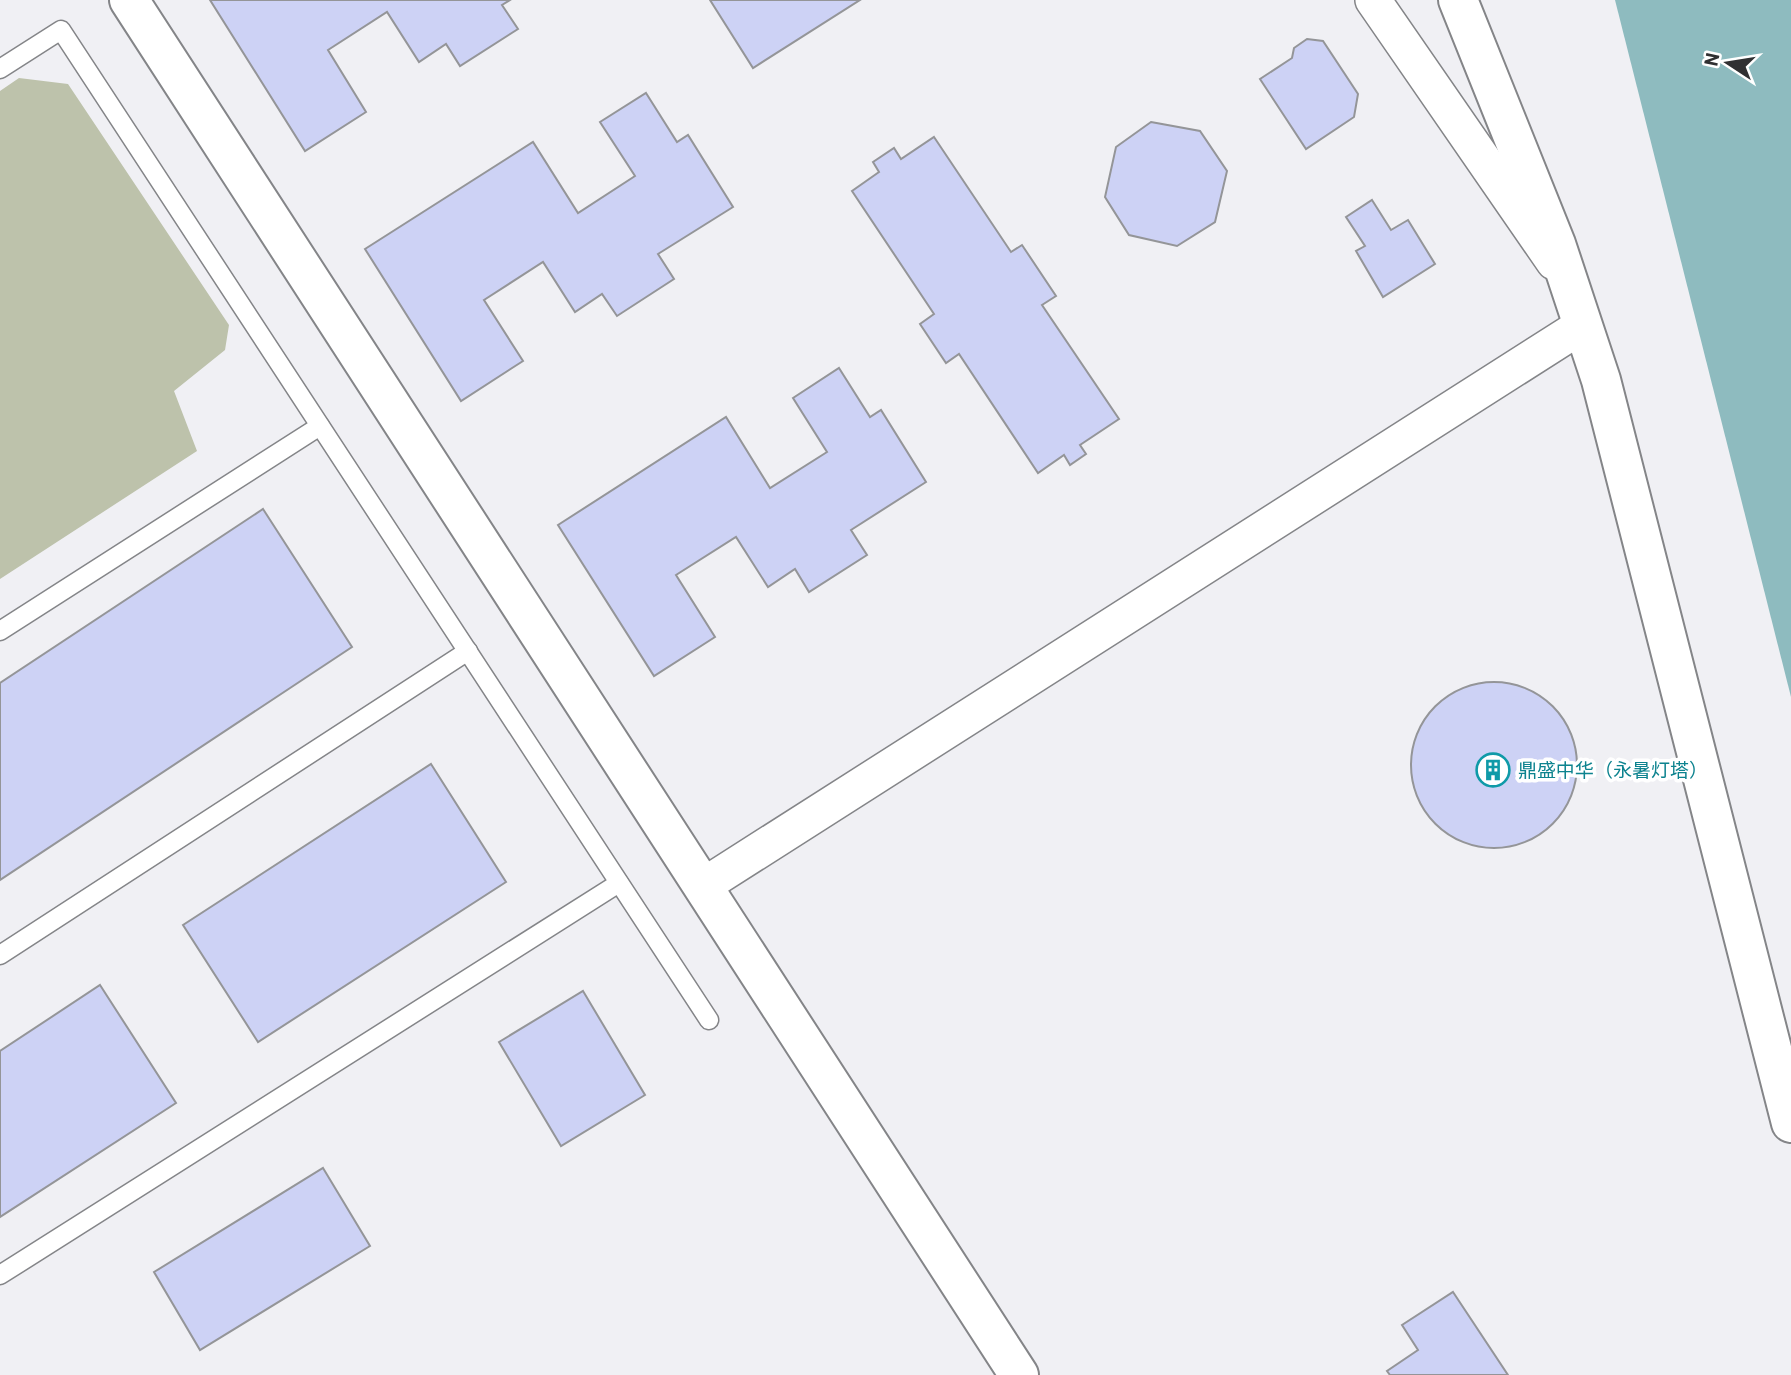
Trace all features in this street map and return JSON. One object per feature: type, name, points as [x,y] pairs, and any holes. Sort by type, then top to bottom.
[{"type":"street","points":[[129,0],[1019,1375]]},
{"type":"street","points":[[1373,0],[1569,284]]},
{"type":"street","points":[[1458,0],[1551,231],[1601,380],[1791,1123]]},
{"type":"street","points":[[703,886],[1583,325]]},
{"type":"lane","points":[[0,69],[61,30],[709,1020]]},
{"type":"lane","points":[[0,631],[320,426]]},
{"type":"lane","points":[[0,955],[468,651]]},
{"type":"lane","points":[[0,1275],[619,883]]},
{"type":"green space","points":[[19,78],[68,84],[229,325],[225,350],[174,391],[197,451],[0,579],[0,91]]},
{"type":"water","points":[[1615,0],[1791,0],[1791,697]]},
{"type":"building","points":[[210,0],[510,0],[502,5],[518,29],[460,66],[446,44],[419,62],[387,12],[328,50],[366,112],[305,151]]},
{"type":"building","points":[[710,0],[860,0],[753,68]]},
{"type":"building","points":[[1307,39],[1323,41],[1358,94],[1354,117],[1306,149],[1260,79],[1292,58],[1294,48]]},
{"type":"building","points":[[646,93],[677,142],[688,135],[733,207],[658,254],[674,279],[617,316],[602,294],[575,312],[543,262],[484,300],[523,361],[461,401],[365,249],[533,142],[578,213],[635,176],[600,122]]},
{"type":"building","points":[[1151,122],[1200,131],[1227,171],[1215,222],[1177,246],[1129,235],[1105,197],[1116,147]]},
{"type":"building","points":[[934,137],[1011,252],[1022,245],[1056,296],[1042,305],[1119,419],[1080,445],[1086,454],[1070,465],[1064,455],[1038,473],[959,354],[946,363],[920,324],[934,314],[852,191],[879,172],[873,162],[894,148],[901,159]]},
{"type":"building","points":[[1372,200],[1391,230],[1408,220],[1435,264],[1383,297],[1356,251],[1365,246],[1346,217]]},
{"type":"building","points":[[839,368],[870,417],[881,410],[926,482],[851,530],[867,555],[809,592],[795,569],[768,587],[736,537],[676,575],[715,637],[654,676],[558,525],[726,417],[770,488],[827,452],[793,398]]},
{"type":"building","points":[[263,509],[352,647],[0,880],[0,683]]},
{"type":"building","name":"鼎盛中华（永暑灯塔）","points":[[1494,682],[1526,689],[1540,696],[1552,707],[1563,719],[1570,733],[1577,765],[1570,797],[1563,811],[1552,823],[1540,834],[1526,841],[1494,848],[1462,841],[1448,834],[1436,823],[1425,811],[1418,797],[1411,765],[1418,733],[1425,719],[1436,707],[1448,696],[1462,689]]},
{"type":"building","points":[[431,764],[506,882],[258,1042],[183,925]]},
{"type":"building","points":[[100,985],[176,1103],[0,1217],[0,1051]]},
{"type":"building","points":[[583,991],[645,1095],[561,1146],[499,1042]]},
{"type":"building","points":[[323,1168],[370,1246],[200,1350],[154,1272]]},
{"type":"building","points":[[1453,1292],[1508,1375],[1390,1375],[1387,1371],[1418,1350],[1402,1325]]},
{"type":"place","name":"鼎盛中华（永暑灯塔）","points":[[1493,770]]}]
